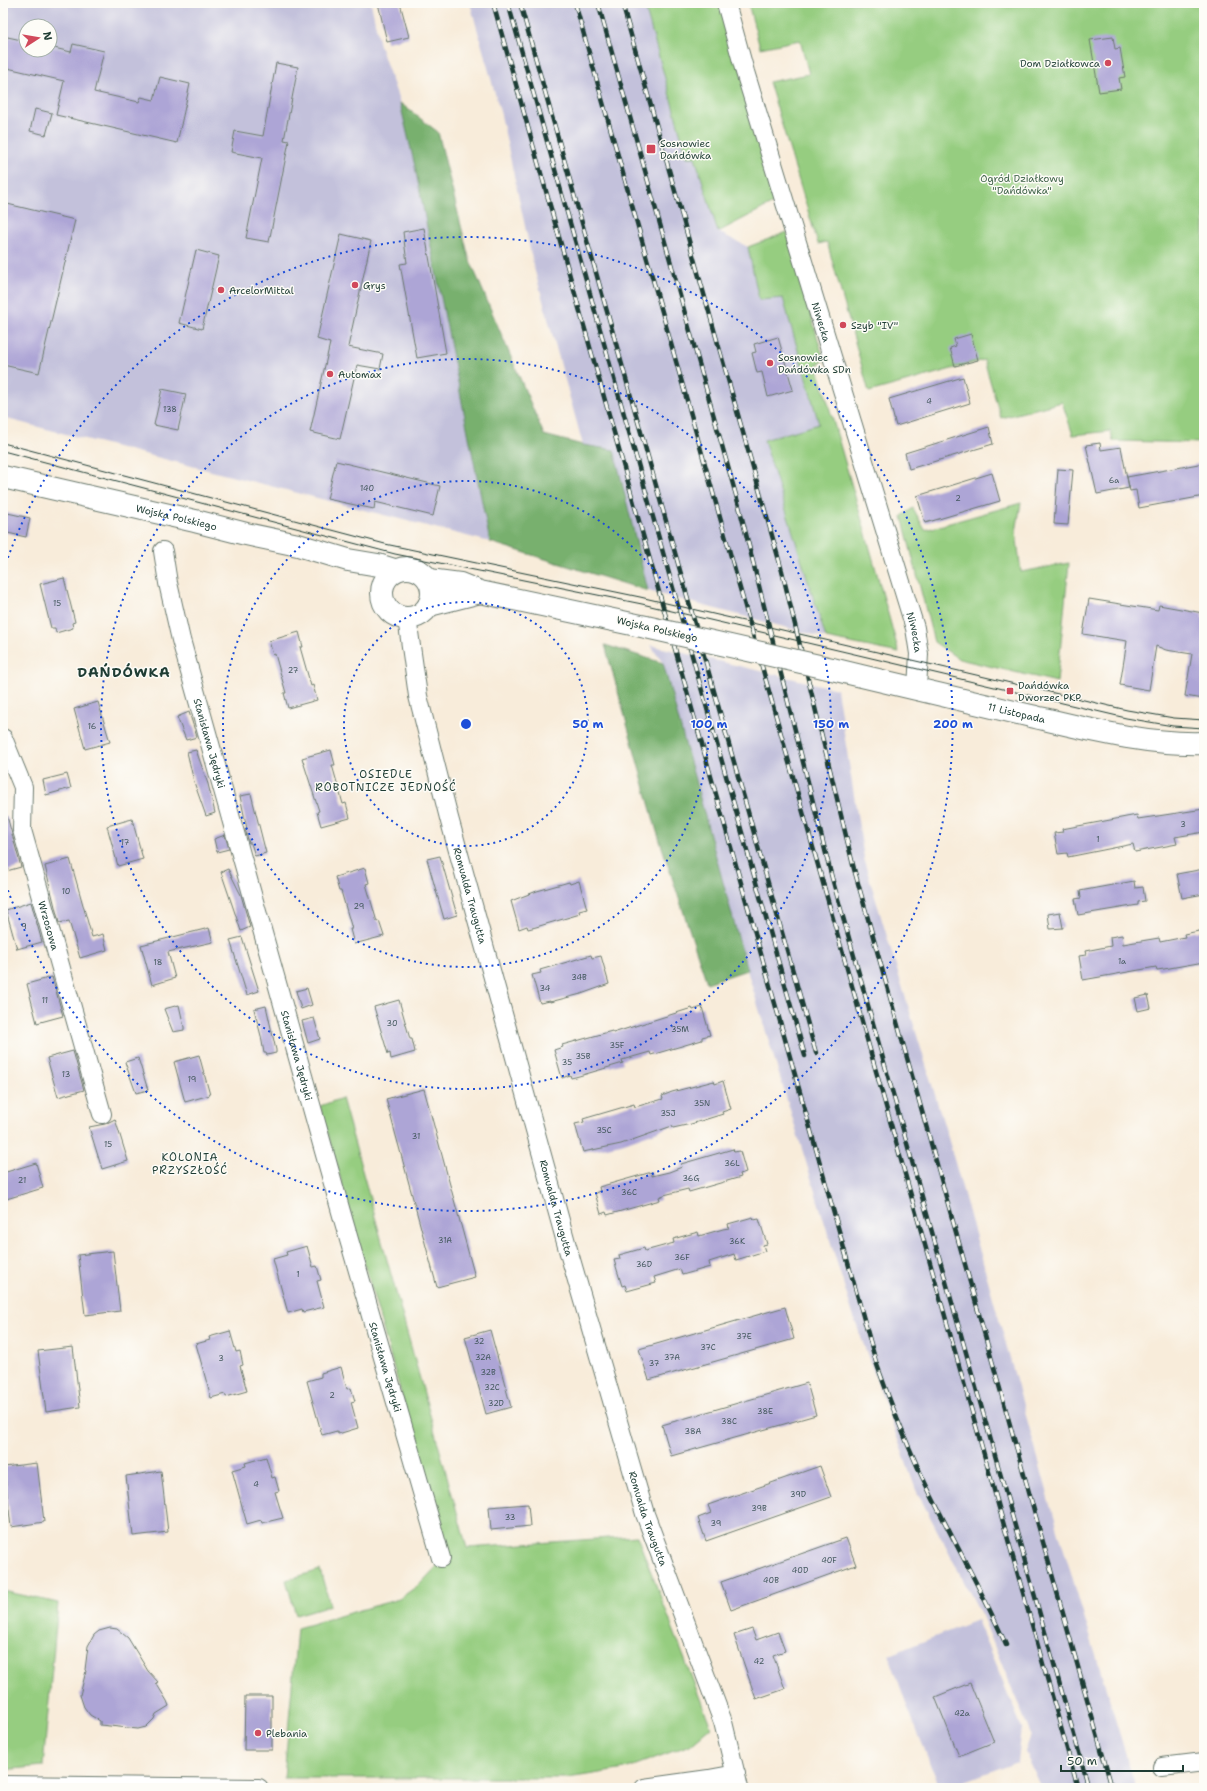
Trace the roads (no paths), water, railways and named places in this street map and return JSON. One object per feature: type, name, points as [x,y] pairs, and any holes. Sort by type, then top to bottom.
[{"type":"main road","name":"Wojska Polskiego","points":[[3,477],[195,520],[246,534],[298,545],[348,560],[378,565],[394,570]]},
{"type":"main road","name":"Wojska Polskiego","points":[[348,560],[369,582],[381,590]]},
{"type":"main road","points":[[406,567],[412,568],[423,573],[429,580],[432,591],[429,605],[424,612],[416,617],[407,618],[393,614],[388,610],[381,597],[381,590],[385,579],[394,570],[406,567]]},
{"type":"main road","name":"Wojska Polskiego","points":[[429,580],[460,584],[480,592],[646,627],[832,669]]},
{"type":"main road","name":"Wojska Polskiego","points":[[429,605],[480,592]]},
{"type":"main road","name":"11 Listopada","points":[[832,669],[1058,722],[1141,739],[1168,743],[1204,743]]},
{"type":"street","name":"Niwecka","points":[[726,3],[745,72],[915,628],[919,663],[917,688]]},
{"type":"street","name":"Stanisława Jędryki","points":[[163,551],[168,583],[181,640],[333,1184],[441,1558]]},
{"type":"street","name":"Romualda Traugutta","points":[[407,618],[418,696],[449,818],[567,1246],[645,1514],[723,1722],[737,1781]]},
{"type":"street","name":"Wrzosowa","points":[[3,738],[23,787],[22,830],[102,1114]]},
{"type":"street","points":[[1162,1767],[1204,1762]]},
{"type":"street","points":[[644,1788],[710,1779],[737,1781]]},
{"type":"street","points":[[3,1785],[259,1788]]},
{"type":"tram line","points":[[3,443],[385,544],[640,597],[1127,710],[1174,718],[1204,720]]},
{"type":"tram line","points":[[3,451],[395,554],[642,604],[1126,718],[1173,726],[1204,728]]},
{"type":"railway","points":[[493,3],[876,1362],[907,1444],[940,1514],[1006,1645]]},
{"type":"railway","points":[[508,3],[805,1056]]},
{"type":"railway","points":[[520,3],[816,1053]]},
{"type":"railway","points":[[575,3],[1078,1788]]},
{"type":"railway","points":[[598,3],[739,506],[832,878],[1089,1788]]},
{"type":"railway","points":[[622,3],[782,571],[854,869],[1112,1788]]},
{"type":"place","name":"Dom Działkowca","points":[[1108,63]]},
{"type":"place","name":"Sosnowiec Dańdówka","points":[[651,149]]},
{"type":"place","name":"Grys","points":[[355,285]]},
{"type":"place","name":"ArcelorMittal","points":[[221,290]]},
{"type":"place","name":"Szyb \"IV\"","points":[[843,325]]},
{"type":"place","name":"Sosnowiec Dańdówka SDn","points":[[770,363]]},
{"type":"place","name":"Automax","points":[[330,374]]},
{"type":"place","name":"Dańdówka Dworzec PKP","points":[[1010,691]]},
{"type":"place","name":"Plebania","points":[[258,1733]]},
{"type":"district","name":"DAŃDÓWKA","points":[[124,672]]},
{"type":"district","name":"OSIEDLE ROBOTNICZE JEDNOŚĆ","points":[[386,780]]},
{"type":"district","name":"KOLONIA PRZYSZŁOŚĆ","points":[[190,1163]]},
{"type":"park label","name":"Ogród Działkowy \"Dańdówka\"","points":[[1022,184]]}]
